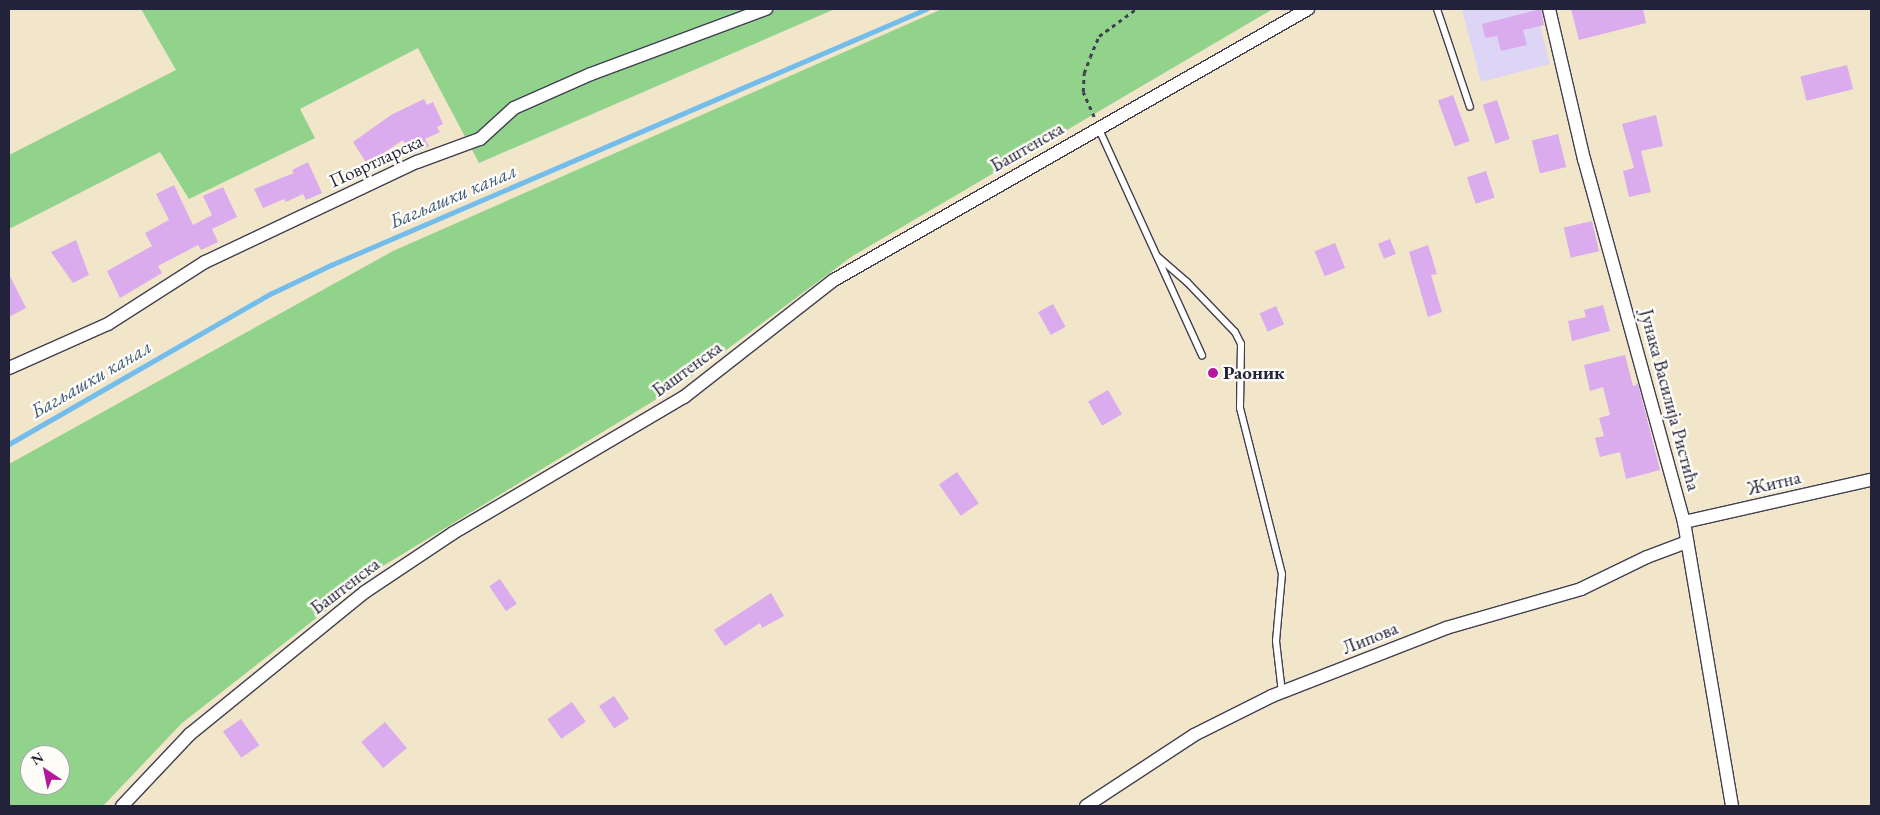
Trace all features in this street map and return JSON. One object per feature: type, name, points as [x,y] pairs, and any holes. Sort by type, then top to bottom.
[{"type":"street","name":"Повртларска","points":[[9,368],[108,324],[214,258],[442,150],[480,139],[514,108],[591,74],[766,9]]},
{"type":"street","name":"Баштенска","points":[[122,806],[190,734],[365,592],[452,533],[684,397],[834,280],[1098,127],[1308,9]]},
{"type":"street","name":"Јунака Василија Ристића","points":[[1549,9],[1584,159],[1684,522],[1732,806]]},
{"type":"street","name":"Житна","points":[[1684,522],[1871,480]]},
{"type":"street","name":"Липова","points":[[1086,806],[1194,735],[1282,693],[1446,628],[1568,594],[1647,556],[1687,542]]},
{"type":"lane","points":[[1437,9],[1470,106]]},
{"type":"lane","points":[[1098,127],[1202,355]]},
{"type":"lane","points":[[1157,256],[1194,288],[1235,332],[1241,344],[1240,408],[1282,574],[1276,641],[1282,693]]},
{"type":"path","points":[[1098,127],[1083,92],[1084,73],[1099,36],[1136,9]]},
{"type":"shaded area","points":[[1462,9],[1536,9],[1550,64],[1481,82]]},
{"type":"green space","points":[[141,9],[835,9],[479,163],[418,48],[300,109],[315,138],[189,199],[160,152],[9,229],[9,155],[176,70]]},
{"type":"green space","points":[[942,9],[1273,9],[851,257],[678,386],[383,566],[182,723],[103,806],[9,806],[9,464],[393,251]]},
{"type":"building","points":[[1541,9],[1544,25],[1523,30],[1527,45],[1501,51],[1497,36],[1485,38],[1482,24]]},
{"type":"building","points":[[1571,9],[1643,9],[1646,23],[1579,40]]},
{"type":"building","points":[[1847,65],[1853,89],[1806,101],[1800,77]]},
{"type":"building","points":[[1453,95],[1470,141],[1455,147],[1438,100]]},
{"type":"building","points":[[424,99],[427,105],[433,102],[443,124],[437,127],[440,132],[425,139],[429,146],[410,155],[403,140],[367,164],[353,142],[391,115]]},
{"type":"building","points":[[1497,100],[1510,139],[1495,144],[1483,105]]},
{"type":"building","points":[[1656,115],[1663,146],[1641,151],[1651,192],[1629,197],[1623,171],[1634,168],[1622,124]]},
{"type":"building","points":[[1558,134],[1566,167],[1540,174],[1532,141]]},
{"type":"building","points":[[308,162],[322,193],[306,200],[303,194],[286,202],[284,199],[263,208],[254,189],[294,173],[292,170]]},
{"type":"building","points":[[1486,171],[1495,198],[1476,204],[1467,177]]},
{"type":"building","points":[[174,185],[193,225],[212,215],[203,196],[223,187],[237,217],[212,229],[218,242],[201,250],[198,245],[158,266],[162,273],[120,298],[107,271],[152,246],[145,233],[169,220],[156,194]]},
{"type":"building","points":[[1592,221],[1599,251],[1571,258],[1564,228]]},
{"type":"building","points":[[1390,239],[1396,254],[1384,259],[1378,244]]},
{"type":"building","points":[[76,240],[89,275],[73,283],[51,252]]},
{"type":"building","points":[[1335,243],[1345,268],[1325,276],[1315,251]]},
{"type":"building","points":[[1428,245],[1437,274],[1431,275],[1442,312],[1428,317],[1409,252]]},
{"type":"building","points":[[9,274],[26,308],[9,317]]},
{"type":"building","points":[[1053,304],[1066,327],[1051,335],[1038,312]]},
{"type":"building","points":[[1603,305],[1610,331],[1572,341],[1568,321],[1586,317],[1584,310]]},
{"type":"building","points":[[1276,306],[1284,324],[1268,332],[1260,313]]},
{"type":"building","points":[[1625,355],[1633,386],[1638,384],[1660,470],[1626,479],[1620,452],[1600,457],[1595,438],[1604,436],[1599,418],[1610,415],[1603,387],[1590,391],[1584,365]]},
{"type":"building","points":[[1108,390],[1122,414],[1102,426],[1088,402]]},
{"type":"building","points":[[957,472],[979,503],[961,516],[939,485]]},
{"type":"building","points":[[500,579],[517,604],[506,611],[489,586]]},
{"type":"building","points":[[771,593],[784,616],[762,628],[760,623],[725,646],[714,630]]},
{"type":"building","points":[[614,696],[629,718],[614,728],[599,706]]},
{"type":"building","points":[[572,702],[586,722],[561,739],[547,719]]},
{"type":"building","points":[[241,719],[259,745],[241,758],[223,732]]},
{"type":"building","points":[[385,722],[407,748],[383,768],[361,742]]},
{"type":"waterway","name":"Багљашки канал","points":[[9,444],[270,294],[331,265],[926,9]]},
{"type":"place","name":"Раоник","points":[[1213,373]]}]
